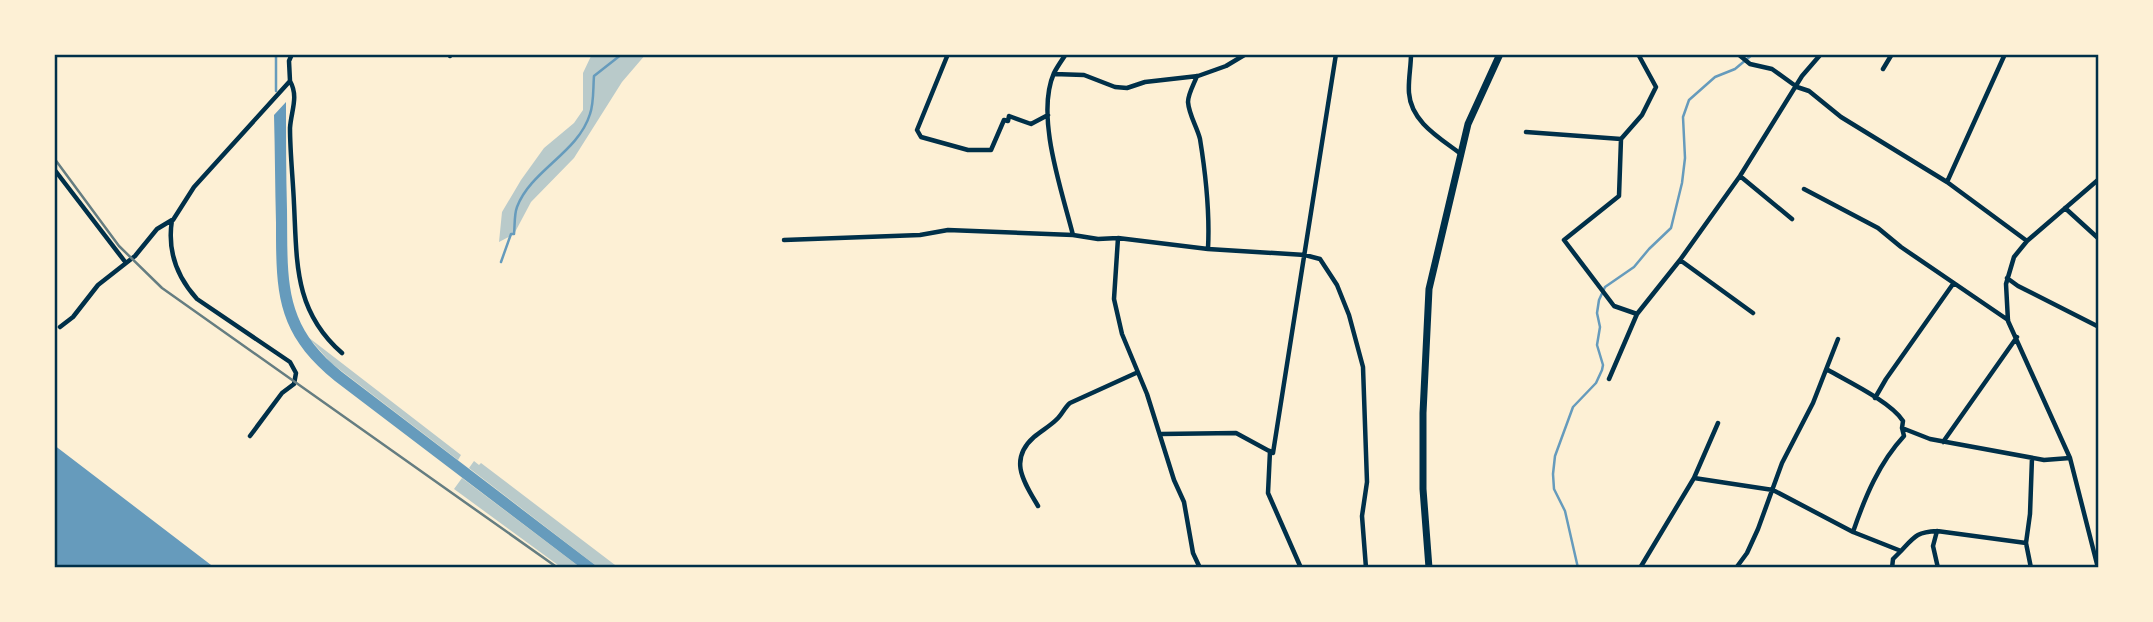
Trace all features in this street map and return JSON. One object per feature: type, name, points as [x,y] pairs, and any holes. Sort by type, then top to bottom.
[{"type":"highway","points":[[1429,568],[1423,489],[1423,412],[1429,289],[1468,124],[1500,54]]},
{"type":"street","points":[[292,54],[289,61],[290,81],[295,96],[290,130],[299,285],[315,321],[342,353]]},
{"type":"street","points":[[948,54],[917,130],[921,136],[968,150],[991,150],[1004,120],[1008,121],[1009,116],[1031,124],[1048,115]]},
{"type":"street","points":[[1066,54],[1054,74],[1048,115],[1049,139],[1073,235]]},
{"type":"street","points":[[1054,74],[1084,75],[1115,87],[1127,88],[1145,82],[1198,76],[1226,66],[1246,54]]},
{"type":"street","points":[[1273,453],[1336,54]]},
{"type":"street","points":[[1411,54],[1409,93],[1413,110],[1431,131],[1461,154]]},
{"type":"street","points":[[1637,314],[1614,306],[1564,240],[1619,196],[1621,139],[1642,115],[1656,87],[1638,54]]},
{"type":"street","points":[[1609,379],[1637,314],[1680,260],[1740,176],[1802,76],[1821,54]]},
{"type":"street","points":[[1883,69],[1892,54]]},
{"type":"street","points":[[1947,182],[2005,54]]},
{"type":"street","points":[[1739,56],[1750,64],[1772,69],[1797,87],[1809,91],[1841,117],[1947,182],[2027,241]]},
{"type":"street","points":[[1198,76],[1188,98],[1188,105],[1199,135],[1206,168],[1210,217],[1208,249]]},
{"type":"street","points":[[60,327],[73,317],[98,285],[135,256],[157,229],[172,220],[194,187],[290,81]]},
{"type":"street","points":[[1527,132],[1621,139]]},
{"type":"street","points":[[54,169],[126,263]]},
{"type":"street","points":[[1740,176],[1792,219]]},
{"type":"street","points":[[2008,321],[2006,277],[2014,257],[2027,241],[2099,179]]},
{"type":"street","points":[[1804,189],[1878,228],[2008,321],[2070,458],[2098,568]]},
{"type":"street","points":[[2065,208],[2099,239]]},
{"type":"street","points":[[172,220],[170,239],[173,258],[180,276],[191,292],[197,299],[290,362],[295,369],[294,384],[282,393],[250,436]]},
{"type":"street","points":[[784,240],[896,237],[948,230],[1118,238],[1208,249],[1305,255],[1320,259],[1337,285],[1349,315],[1363,367],[1367,482],[1362,516],[1366,568]]},
{"type":"street","points":[[1118,238],[1114,299],[1122,334],[1147,394],[1174,480],[1188,513],[1193,554],[1200,568]]},
{"type":"street","points":[[1680,260],[1754,313]]},
{"type":"street","points":[[2006,277],[2018,286],[2099,327]]},
{"type":"street","points":[[1875,398],[1953,284]]},
{"type":"street","points":[[1943,442],[2017,337]]},
{"type":"street","points":[[1736,568],[1747,553],[1782,463],[1828,370],[1838,339]]},
{"type":"street","points":[[1828,370],[1901,417],[1904,436],[1879,470],[1864,500],[1853,532]]},
{"type":"street","points":[[1038,506],[1021,478],[1022,452],[1031,439],[1059,418],[1062,409],[1070,403],[1136,373]]},
{"type":"street","points":[[1640,568],[1694,478],[1718,423]]},
{"type":"street","points":[[1902,428],[1943,442],[2032,458],[2070,458]]},
{"type":"street","points":[[1161,434],[1236,433],[1273,453]]},
{"type":"street","points":[[1273,453],[1270,452],[1268,493],[1301,568]]},
{"type":"street","points":[[2031,568],[2026,543],[2032,458]]},
{"type":"street","points":[[1694,478],[1773,491],[1853,532],[1901,551]]},
{"type":"street","points":[[1892,568],[1893,559],[1917,534],[1937,531],[2026,543]]},
{"type":"street","points":[[1937,531],[1933,546],[1938,568]]},
{"type":"shaded area","points":[[592,54],[646,54],[622,82],[574,158],[531,202],[514,234],[499,242],[502,212],[521,180],[544,148],[574,123],[583,110],[583,73]]},
{"type":"shaded area","points":[[308,337],[461,455],[458,460],[331,363]]},
{"type":"shaded area","points":[[474,461],[479,465],[481,463],[619,568],[599,568],[469,468]]},
{"type":"shaded area","points":[[462,478],[581,568],[562,568],[454,489]]},
{"type":"water","points":[[286,102],[289,279],[298,318],[308,336],[322,354],[342,372],[599,568],[581,568],[335,381],[301,346],[283,310],[277,270],[274,115]]},
{"type":"water","points":[[54,445],[215,568],[54,568]]},
{"type":"waterway","points":[[276,54],[276,91]]},
{"type":"waterway","points":[[501,262],[511,234],[514,234],[516,210],[524,194],[576,140],[591,110],[594,76],[622,54]]},
{"type":"waterway","points":[[1578,568],[1565,511],[1554,489],[1553,474],[1555,456],[1573,407],[1596,383],[1602,370],[1597,345],[1600,327],[1597,313],[1599,300],[1605,287],[1634,267],[1671,228],[1682,183],[1685,158],[1683,117],[1689,100],[1715,77],[1735,69],[1753,54]]},
{"type":"railway","points":[[54,158],[119,246],[162,288],[558,568]]}]
